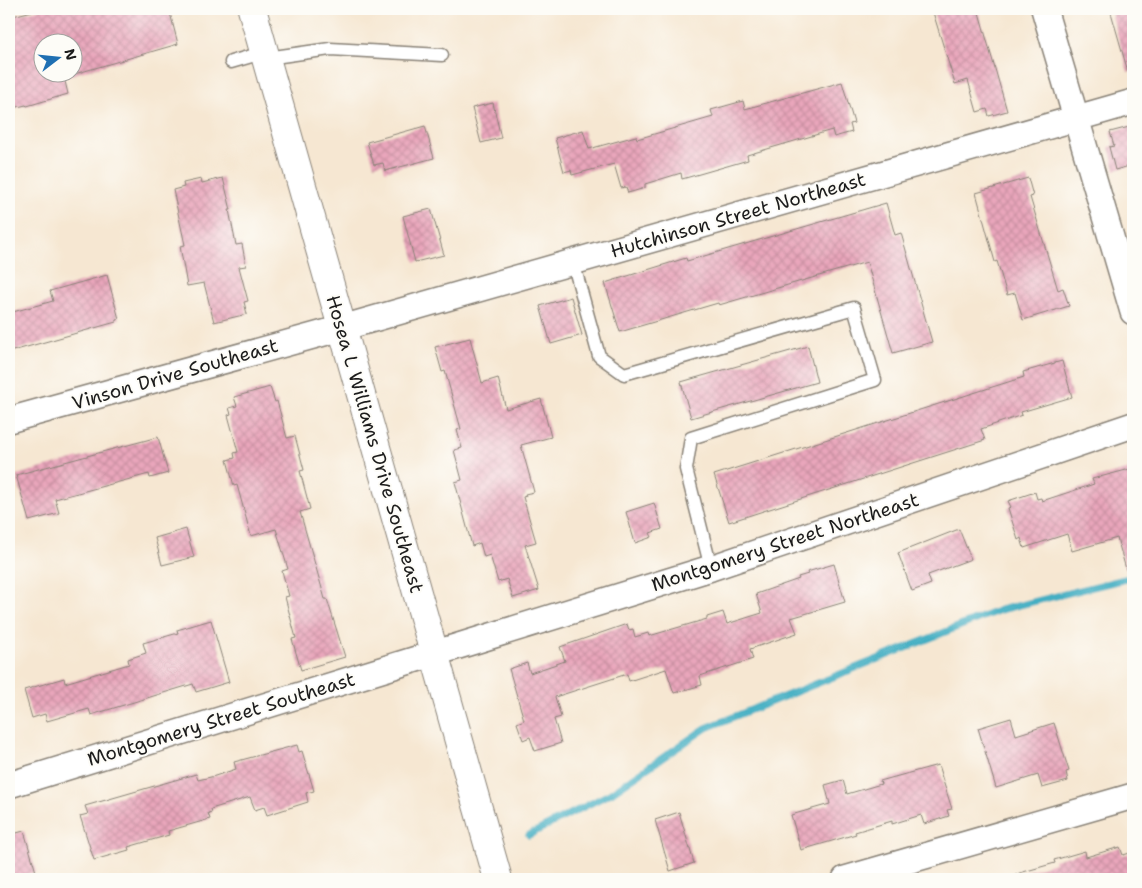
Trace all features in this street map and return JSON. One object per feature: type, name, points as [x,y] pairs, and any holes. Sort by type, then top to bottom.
[{"type":"street","name":"Hosea L Williams Drive Southeast","points":[[252,9],[498,879]]},
{"type":"street","points":[[1044,9],[1133,312]]},
{"type":"street","name":"Hutchinson Street Northeast","points":[[342,328],[1133,102]]},
{"type":"street","name":"Vinson Drive Southeast","points":[[9,420],[342,328]]},
{"type":"street","name":"Montgomery Street Northeast","points":[[434,653],[712,568],[1133,425]]},
{"type":"street","name":"Montgomery Street Southeast","points":[[9,785],[434,653]]},
{"type":"street","points":[[845,879],[1133,796]]},
{"type":"lane","points":[[231,62],[266,55],[330,49],[442,55]]},
{"type":"lane","points":[[573,262],[599,356],[624,374],[854,308],[875,380],[691,438],[686,469],[712,568]]},
{"type":"building","points":[[40,9],[169,9],[178,44],[82,72],[82,32],[32,32],[32,82],[65,82],[68,94],[27,106],[9,109],[9,17]]},
{"type":"building","points":[[932,9],[978,9],[1007,111],[989,116],[987,109],[977,112],[968,80],[955,84]]},
{"type":"building","points":[[1110,9],[1133,9],[1133,71],[1128,72]]},
{"type":"building","points":[[842,82],[854,123],[850,124],[852,132],[834,137],[832,130],[747,155],[748,160],[682,179],[681,173],[645,184],[645,188],[628,193],[626,187],[621,188],[614,164],[572,175],[571,170],[564,172],[555,138],[583,130],[589,149],[636,136],[637,139],[713,117],[711,110],[743,101],[745,109]]},
{"type":"building","points":[[493,103],[501,138],[481,143],[472,108]]},
{"type":"building","points":[[425,126],[434,158],[385,171],[383,163],[374,165],[367,142]]},
{"type":"building","points":[[1133,126],[1133,165],[1115,170],[1109,147],[1114,146],[1110,132]]},
{"type":"building","points":[[223,178],[231,210],[229,210],[236,245],[242,244],[246,266],[239,267],[248,301],[244,302],[247,314],[214,322],[204,283],[187,286],[180,246],[185,245],[173,190],[184,187],[183,183],[201,179],[202,183]]},
{"type":"building","points":[[1028,178],[1033,196],[1030,197],[1058,290],[1063,288],[1069,306],[1023,320],[1015,293],[1007,295],[997,261],[995,262],[976,193]]},
{"type":"building","points":[[886,203],[895,235],[901,233],[932,342],[893,353],[867,262],[620,332],[605,283],[686,258],[687,261]]},
{"type":"building","points":[[431,209],[444,255],[415,262],[403,216]]},
{"type":"building","points":[[107,275],[119,319],[116,322],[9,352],[9,313],[53,301],[50,291]]},
{"type":"building","points":[[571,297],[582,335],[551,344],[540,306]]},
{"type":"building","points":[[470,338],[482,383],[498,378],[506,409],[541,399],[551,437],[521,445],[534,492],[525,494],[526,496],[523,497],[536,542],[525,545],[539,590],[513,598],[507,579],[498,582],[490,555],[484,557],[480,543],[472,546],[455,482],[462,480],[454,450],[462,448],[457,430],[461,429],[445,371],[442,372],[435,347]]},
{"type":"building","points":[[808,346],[817,382],[691,418],[681,382]]},
{"type":"building","points":[[1062,361],[1072,397],[1021,412],[1022,415],[981,429],[985,440],[729,522],[714,475],[1024,377],[1023,372]]},
{"type":"building","points":[[270,387],[275,402],[277,401],[287,438],[295,436],[304,470],[300,471],[310,509],[300,512],[325,599],[327,599],[345,657],[301,670],[292,639],[296,638],[285,597],[289,596],[282,571],[288,569],[276,529],[251,536],[237,485],[234,486],[227,460],[235,458],[234,453],[238,452],[228,415],[231,414],[229,408],[237,406],[234,397]]},
{"type":"building","points":[[158,437],[168,473],[150,478],[149,474],[55,499],[59,513],[29,521],[16,475]]},
{"type":"building","points":[[1130,469],[1133,480],[1133,575],[1128,576],[1117,538],[1072,551],[1067,534],[1024,548],[1021,538],[1018,540],[1008,508],[1011,507],[1008,501],[1035,492],[1037,499],[1041,498],[1042,501],[1094,484],[1092,479]]},
{"type":"building","points":[[654,503],[662,529],[650,533],[652,537],[635,543],[626,512]]},
{"type":"building","points":[[186,529],[194,557],[162,565],[155,538]]},
{"type":"building","points":[[959,529],[971,559],[928,575],[931,584],[912,591],[898,553]]},
{"type":"building","points":[[834,564],[845,602],[791,618],[797,633],[750,649],[753,659],[700,676],[702,685],[674,693],[666,669],[629,681],[627,674],[555,697],[561,717],[554,719],[561,743],[535,751],[530,737],[523,740],[517,723],[524,720],[509,669],[527,663],[530,673],[565,661],[560,647],[627,624],[629,630],[633,629],[635,637],[648,633],[649,636],[707,619],[707,617],[723,612],[727,624],[762,613],[756,594],[799,579],[798,577],[808,574],[807,572]]},
{"type":"building","points":[[211,620],[229,682],[196,692],[193,684],[91,715],[89,709],[47,721],[45,714],[32,718],[24,690],[64,678],[65,683],[129,664],[128,659],[146,653],[143,643],[178,633],[177,630]]},
{"type":"building","points":[[1011,718],[1016,735],[1054,723],[1069,771],[1066,772],[1068,781],[1042,788],[1038,775],[996,788],[978,728]]},
{"type":"building","points":[[297,745],[299,752],[302,751],[314,791],[306,793],[308,802],[267,815],[264,807],[255,810],[250,797],[211,809],[212,812],[208,813],[210,819],[168,831],[169,835],[128,847],[129,850],[94,860],[80,816],[88,814],[85,806],[196,774],[198,780],[215,776],[236,769],[234,762]]},
{"type":"building","points":[[938,765],[952,809],[947,810],[949,816],[924,824],[921,815],[892,824],[892,821],[801,850],[791,815],[830,804],[825,785],[843,780],[847,794],[881,784],[880,781]]},
{"type":"building","points":[[679,812],[694,863],[670,871],[655,820]]},
{"type":"building","points":[[24,831],[36,872],[9,879],[9,835]]},
{"type":"building","points":[[1120,847],[1123,855],[1130,853],[1133,863],[1133,879],[1017,879],[1016,874],[1055,863],[1054,860],[1085,851],[1086,857]]},
{"type":"waterway","points":[[529,835],[611,793],[706,728],[1000,610],[1133,577]]}]
